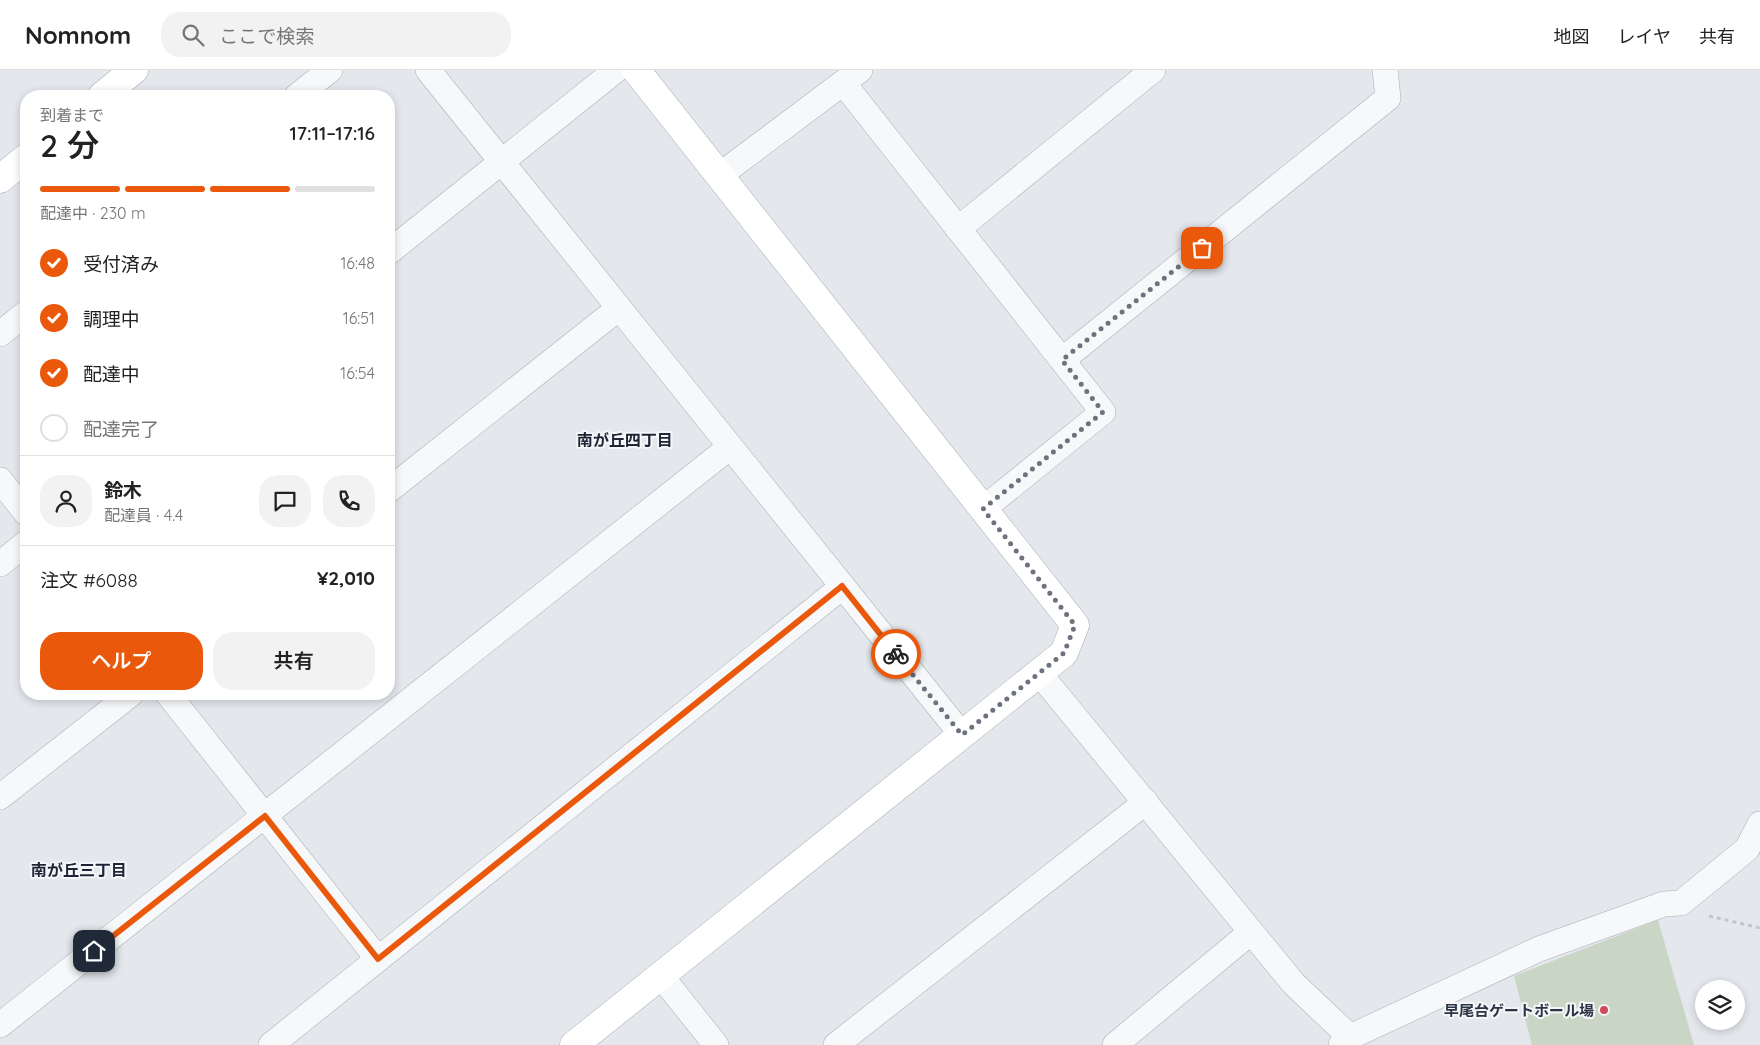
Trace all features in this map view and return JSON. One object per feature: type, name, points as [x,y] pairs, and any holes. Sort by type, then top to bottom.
[{"type":"street","points":[[109,90],[134,70]]},
{"type":"street","points":[[305,90],[330,70]]},
{"type":"street","points":[[428,70],[962,735]]},
{"type":"street","points":[[395,247],[616,70]]},
{"type":"street","points":[[574,1045],[1064,653],[1075,625],[636,70]]},
{"type":"street","points":[[958,229],[1153,70]]},
{"type":"street","points":[[1062,360],[1388,98],[1385,70]]},
{"type":"street","points":[[720,175],[852,77],[958,229],[1103,412],[983,509]]},
{"type":"street","points":[[0,179],[20,163]]},
{"type":"street","points":[[395,485],[619,308]]},
{"type":"street","points":[[0,334],[20,318]]},
{"type":"street","points":[[0,1025],[730,447]]},
{"type":"street","points":[[0,480],[20,505]]},
{"type":"street","points":[[0,564],[20,548]]},
{"type":"street","points":[[271,1045],[842,586]]},
{"type":"street","points":[[1039,673],[1294,984],[1345,1041],[1539,949],[1664,904],[1681,903],[1747,849],[1760,824]]},
{"type":"street","points":[[0,797],[123,700]]},
{"type":"street","points":[[173,700],[378,959]]},
{"type":"street","points":[[836,1045],[1146,802]]},
{"type":"street","points":[[1115,1045],[1251,932]]},
{"type":"street","points":[[661,976],[716,1045]]},
{"type":"path","points":[[1681,903],[1714,919],[1760,928]]},
{"type":"green space","name":"早尾台ゲートボール場","points":[[1658,920],[1694,1045],[1532,1045],[1514,976]]},
{"type":"way so far","points":[[896,654],[962,735],[1064,653],[1075,625],[983,509],[1103,412],[1062,360],[1202,248]]},
{"type":"place","name":"早尾台ゲートボール場","points":[[1604,1010]]},
{"type":"district","name":"南が丘四丁目","points":[[625,440]]},
{"type":"district","name":"南が丘三丁目","points":[[79,870]]},
{"type":"route","points":[[94,951],[265,816],[378,959],[842,586],[896,654]]}]
